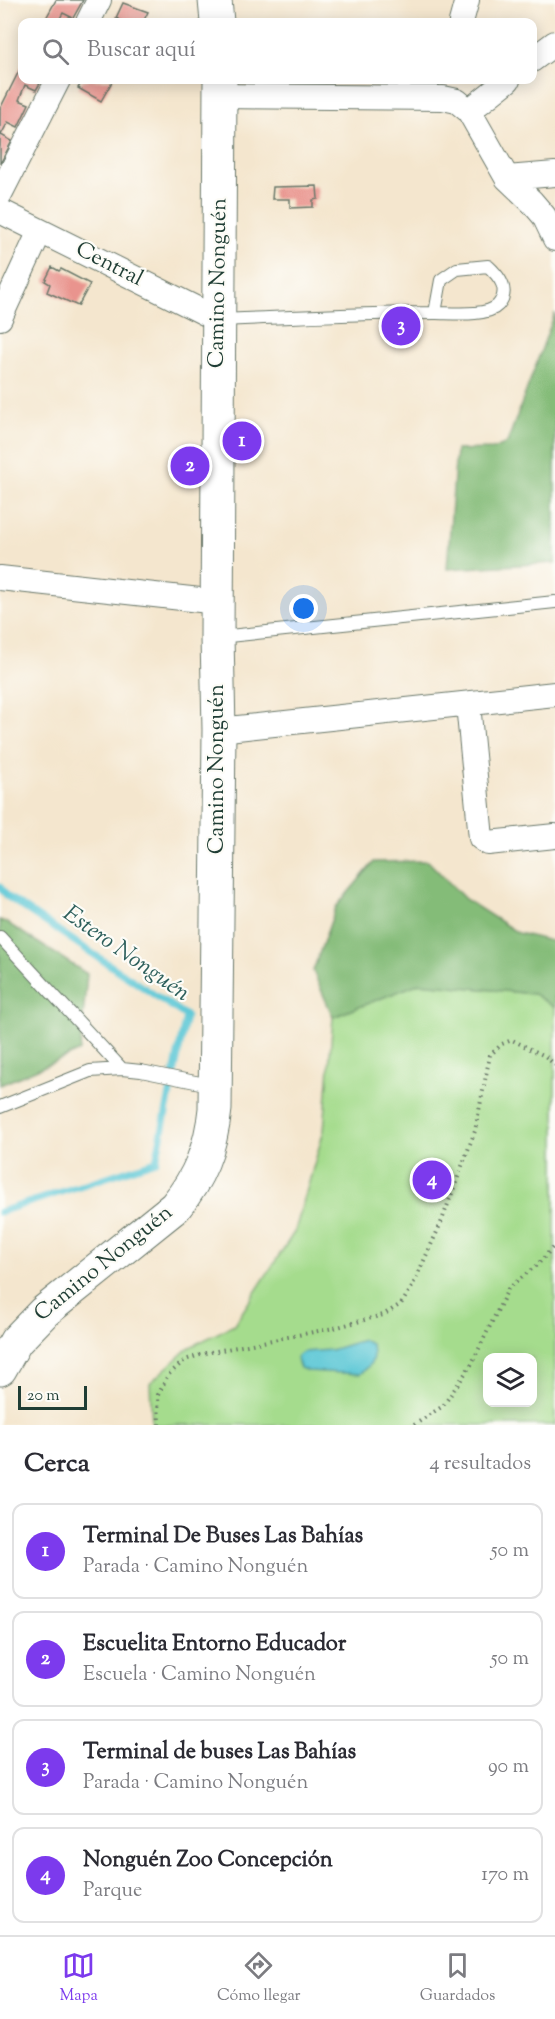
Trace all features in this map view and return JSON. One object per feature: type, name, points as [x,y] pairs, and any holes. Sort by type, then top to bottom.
[{"type":"main road","points":[[215,0],[217,18]]},
{"type":"main road","name":"Camino Nonguén","points":[[0,1369],[16,1341],[36,1319],[175,1208],[202,1166],[209,1148],[214,1119],[200,1083],[219,730],[217,637],[221,88]]},
{"type":"street","points":[[90,18],[99,0]]},
{"type":"street","points":[[462,18],[467,0]]},
{"type":"street","points":[[537,56],[555,43]]},
{"type":"street","points":[[0,194],[56,84]]},
{"type":"street","points":[[469,111],[503,84]]},
{"type":"street","points":[[221,88],[445,89],[469,111],[507,178],[544,216],[555,240]]},
{"type":"street","points":[[507,178],[555,174]]},
{"type":"street","name":"Central","points":[[0,211],[219,320]]},
{"type":"street","points":[[0,318],[40,231]]},
{"type":"street","points":[[0,578],[218,602]]},
{"type":"street","points":[[219,730],[555,694]]},
{"type":"street","points":[[468,704],[481,837],[488,843],[555,836]]},
{"type":"lane","points":[[219,320],[482,312],[498,306],[504,293],[501,277],[488,266],[458,268],[441,280],[435,313]]},
{"type":"lane","points":[[217,637],[555,602]]},
{"type":"lane","points":[[0,937],[122,1069]]},
{"type":"lane","points":[[0,1107],[90,1071],[122,1069],[141,1071],[200,1083]]},
{"type":"path","points":[[159,1425],[158,1395],[168,1375],[186,1360],[206,1353],[334,1328],[383,1315],[401,1304],[411,1289],[441,1223],[475,1131],[490,1054],[502,1044],[512,1040],[545,1056],[555,1065]]},
{"type":"path","points":[[414,1425],[443,1406],[471,1365],[508,1289],[540,1263],[555,1245]]},
{"type":"green space","points":[[555,313],[555,563],[447,569],[456,450],[493,449],[507,443]]},
{"type":"green space","points":[[428,861],[465,899],[518,933],[555,942],[555,1008],[534,994],[420,983],[333,1017],[313,971],[336,907],[374,862]]},
{"type":"green space","points":[[0,920],[87,974],[80,1051],[0,1085]]},
{"type":"green space","points":[[420,983],[534,994],[555,1008],[555,1425],[152,1425],[150,1383],[188,1348],[234,1325],[295,1231],[324,1130],[333,1017]]},
{"type":"water","points":[[363,1340],[371,1344],[373,1357],[370,1364],[360,1374],[308,1371],[300,1368],[296,1357],[303,1352],[331,1350]]},
{"type":"building","points":[[56,0],[83,0],[73,18],[63,13],[60,18],[46,18]]},
{"type":"building","points":[[123,3],[148,12],[145,18],[116,18]]},
{"type":"building","points":[[18,73],[18,84],[40,84],[36,90],[25,85],[19,100],[29,104],[18,127],[8,122],[1,135],[12,141],[0,164],[0,109]]},
{"type":"building","points":[[80,84],[111,84],[101,101],[78,88]]},
{"type":"building","points":[[317,186],[318,199],[313,200],[313,207],[290,208],[290,199],[272,199],[273,187]]},
{"type":"building","points":[[52,267],[59,271],[61,269],[90,284],[78,306],[47,292],[50,284],[45,281]]},
{"type":"waterway","name":"Estero Nonguén","points":[[0,887],[8,897],[186,1016],[156,1161],[0,1212]]},
{"type":"place","name":"Terminal de buses Las Bahías","points":[[401,326]]},
{"type":"place","name":"Terminal De Buses Las Bahías","points":[[242,441]]},
{"type":"place","name":"Escuelita Entorno Educador","points":[[190,466]]},
{"type":"place","name":"Nonguén Zoo Concepción","points":[[432,1180]]}]
